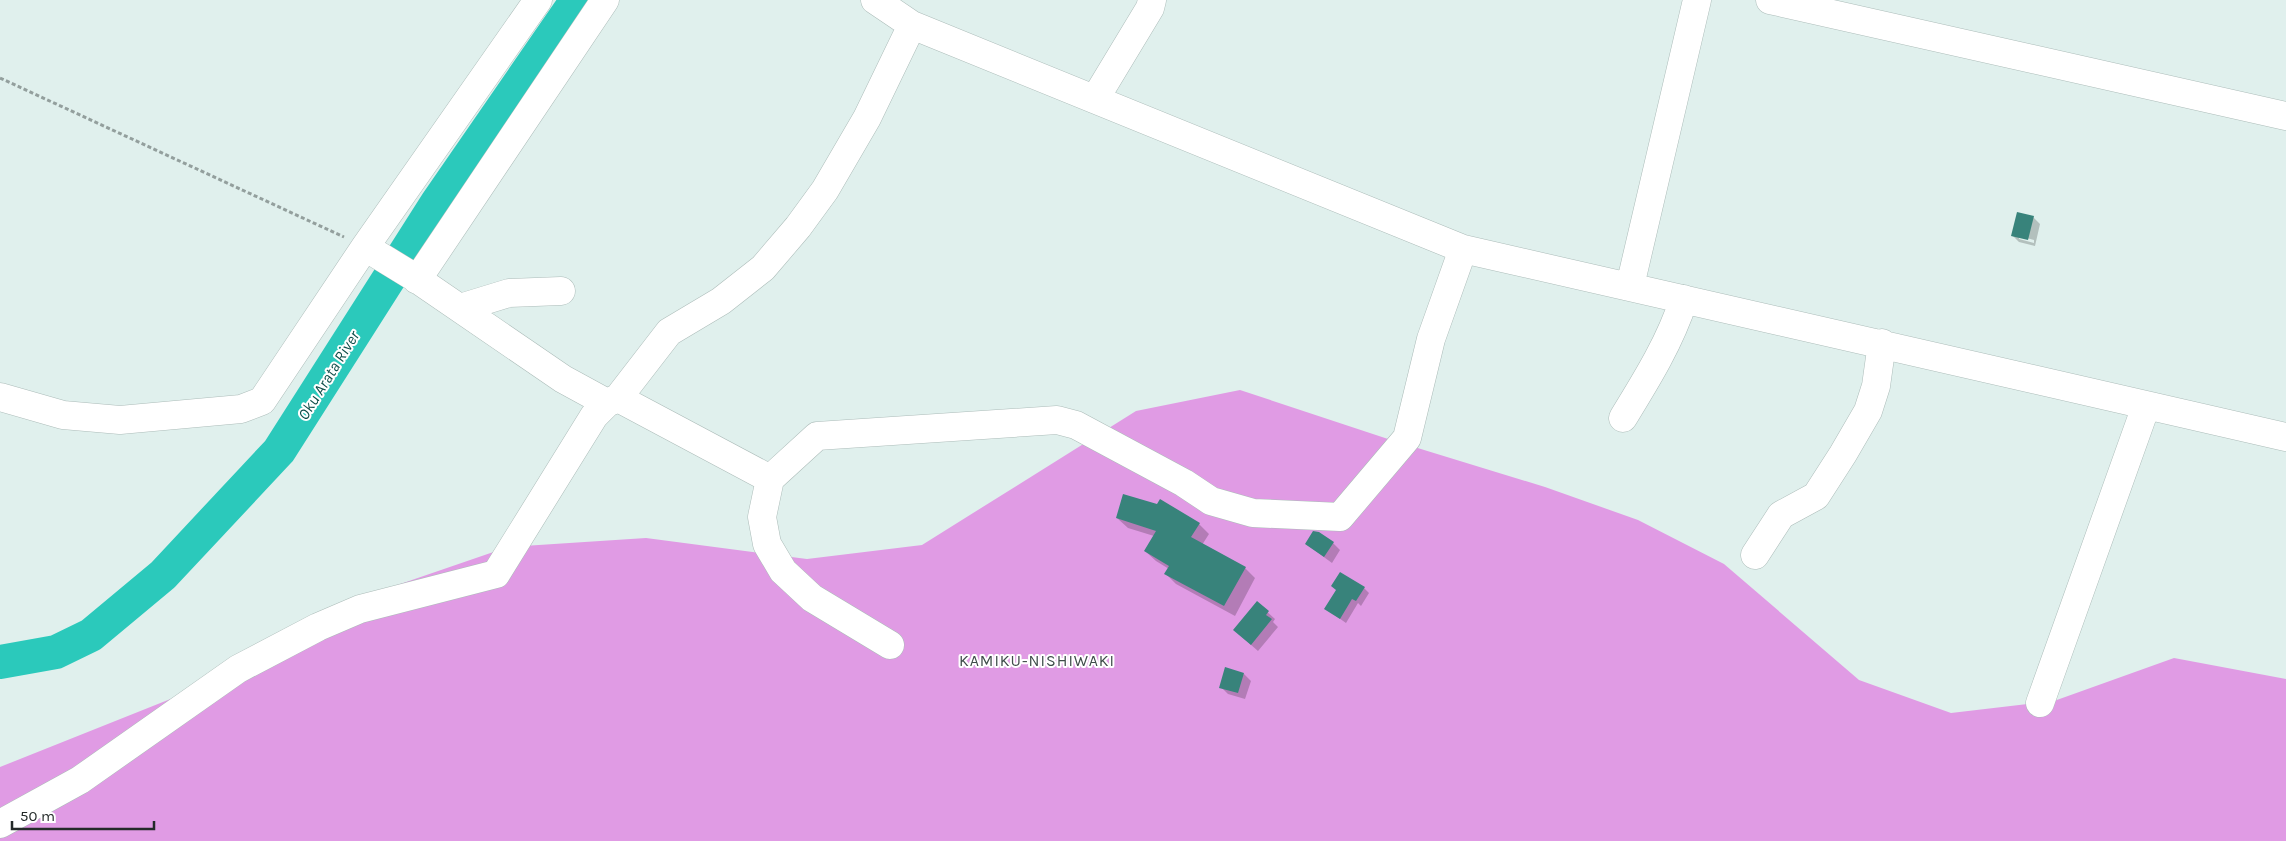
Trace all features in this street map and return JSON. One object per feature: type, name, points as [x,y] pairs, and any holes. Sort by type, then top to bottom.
[{"type":"street","points":[[0,397],[64,415],[120,420],[241,409],[262,401],[369,249],[538,0]]},
{"type":"street","points":[[416,278],[605,0]]},
{"type":"street","points":[[875,0],[912,25],[1463,249],[1882,343],[2146,406],[2286,437]]},
{"type":"street","points":[[1095,98],[1150,8],[1152,0]]},
{"type":"street","points":[[1630,286],[1696,0]]},
{"type":"street","points":[[1770,0],[2286,116]]},
{"type":"street","points":[[0,824],[80,780],[238,669],[318,627],[360,610],[496,574],[594,416],[613,400],[669,332],[721,301],[763,268],[798,227],[825,190],[867,118],[912,25]]},
{"type":"street","points":[[369,249],[416,278],[563,379],[613,400],[770,479]]},
{"type":"street","points":[[890,645],[812,598],[783,571],[767,544],[762,517],[770,479],[817,436],[1057,420],[1076,426],[1184,483],[1211,500],[1253,513],[1340,517],[1407,438],[1432,339],[1463,249]]},
{"type":"street","points":[[460,308],[509,293],[561,291]]},
{"type":"street","points":[[1623,418],[1660,358],[1676,324],[1684,298]]},
{"type":"street","points":[[1755,555],[1781,515],[1816,496],[1843,454],[1868,411],[1876,386],[1882,343]]},
{"type":"street","points":[[2040,703],[2146,406]]},
{"type":"path","points":[[0,78],[369,249]]},
{"type":"shaded area","points":[[1240,390],[1385,438],[1545,487],[1638,520],[1724,564],[1859,680],[1951,713],[2054,701],[2174,658],[2286,679],[2286,841],[0,841],[0,767],[193,690],[342,604],[508,547],[646,538],[807,559],[922,545],[1136,411]]},
{"type":"building","points":[[2017,212],[2034,216],[2028,240],[2011,236]]},
{"type":"building","points":[[1123,494],[1157,504],[1160,499],[1200,523],[1191,537],[1246,567],[1224,606],[1164,574],[1169,566],[1144,551],[1156,531],[1116,518]]},
{"type":"building","points":[[1313,531],[1319,532],[1334,542],[1324,557],[1305,544]]},
{"type":"building","points":[[1340,572],[1365,587],[1356,601],[1352,599],[1340,619],[1324,609],[1336,590],[1331,586]]},
{"type":"building","points":[[1257,601],[1269,611],[1266,615],[1272,619],[1251,645],[1233,630]]},
{"type":"building","points":[[1225,667],[1244,673],[1238,693],[1219,688]]},
{"type":"waterway","name":"Oku Arata River","points":[[0,662],[56,652],[91,635],[163,575],[279,451],[437,203],[577,0]]},
{"type":"district","name":"KAMIKU-NISHIWAKI","points":[[1037,660]]}]
